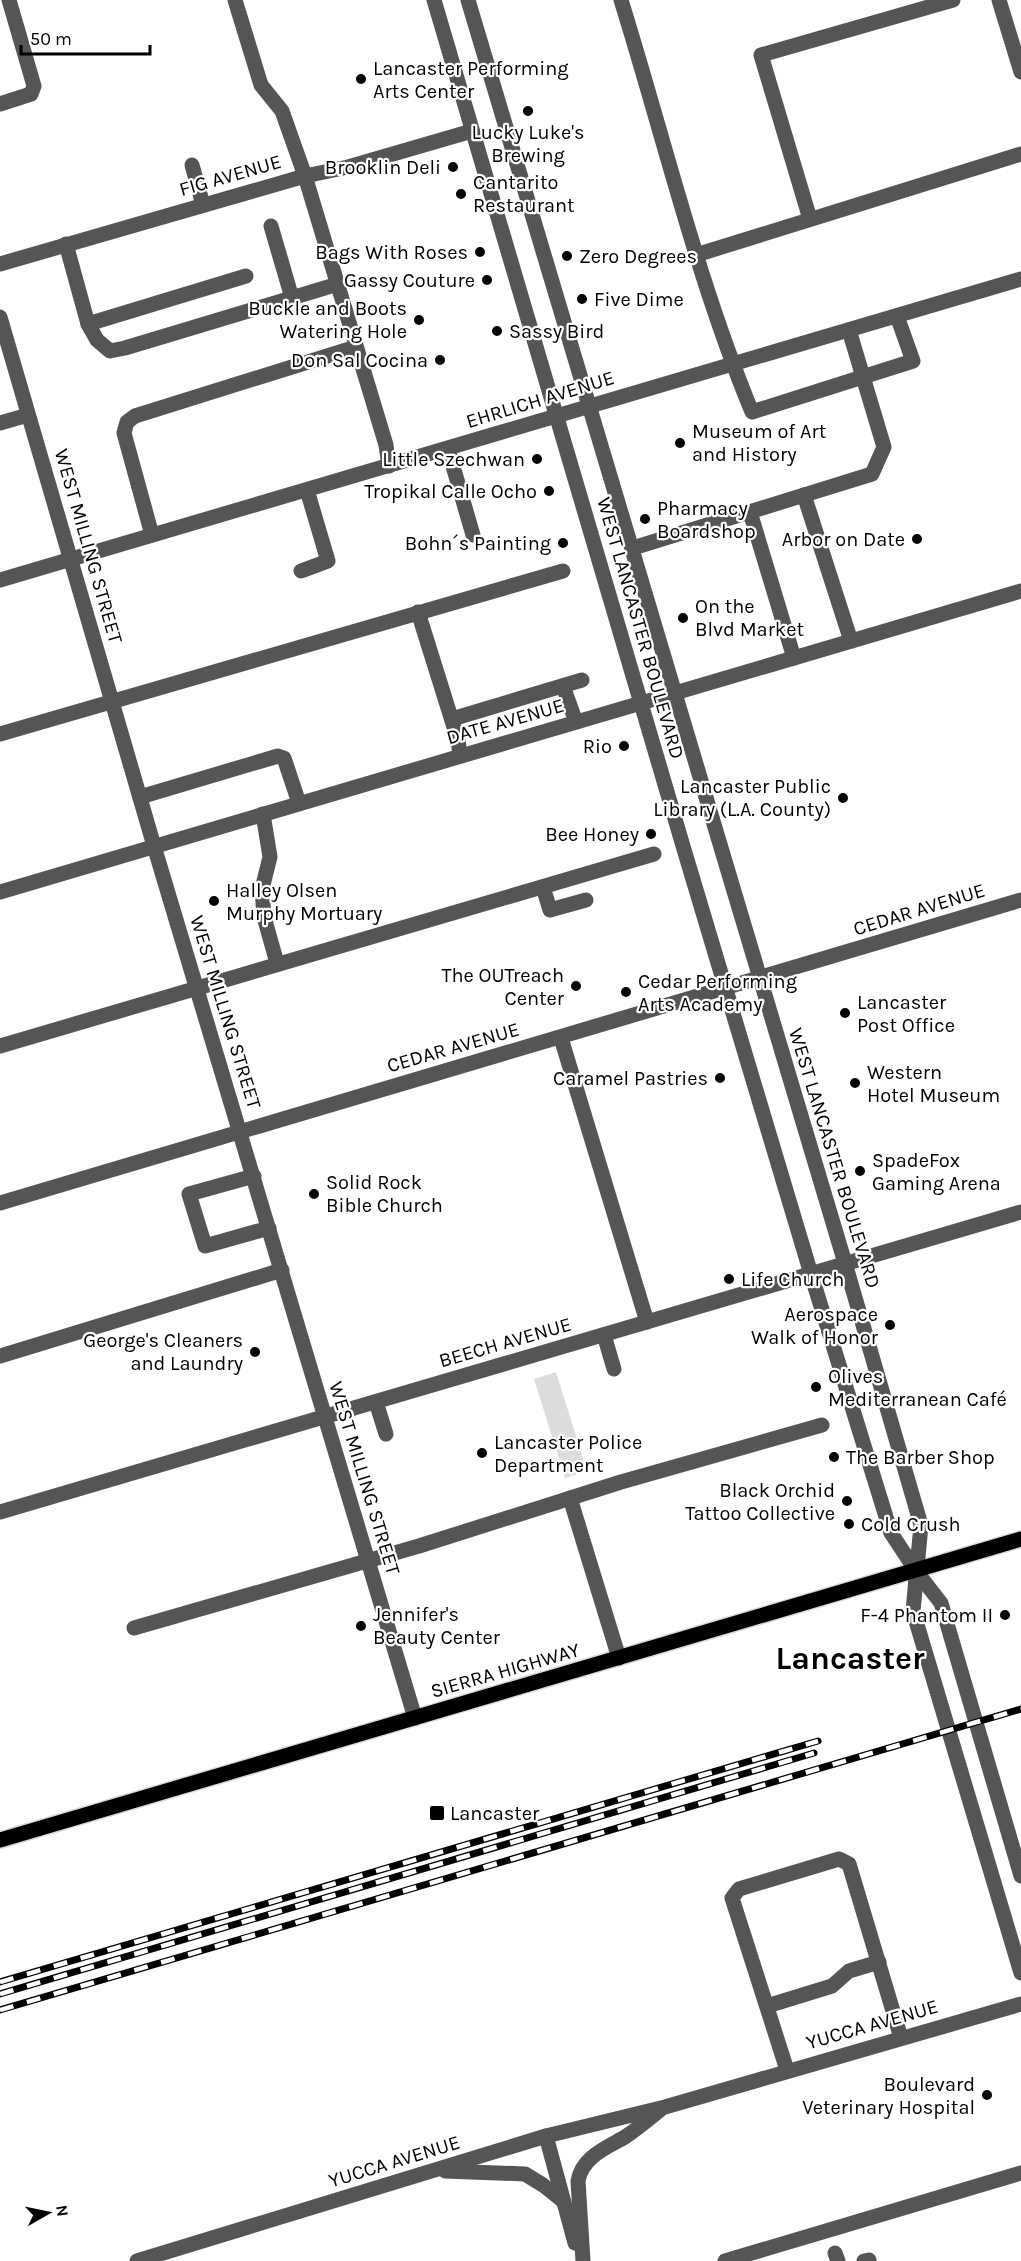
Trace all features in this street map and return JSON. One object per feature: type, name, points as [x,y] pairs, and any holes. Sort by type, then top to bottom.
[{"type":"main road","name":"SIERRA HIGHWAY","points":[[0,1840],[1021,1539]]},
{"type":"street","points":[[0,104],[31,94],[34,86],[9,0]]},
{"type":"street","points":[[235,0],[261,85],[282,111],[306,176],[386,445],[389,466]]},
{"type":"street","name":"WEST LANCASTER BOULEVARD","points":[[434,0],[811,1274],[891,1533],[941,1603],[1021,1876]]},
{"type":"street","name":"WEST LANCASTER BOULEVARD","points":[[468,0],[633,548],[921,1525],[913,1611],[1021,1972]]},
{"type":"street","points":[[621,0],[696,255],[732,365],[752,412],[913,361],[897,316]]},
{"type":"street","points":[[810,219],[761,55],[953,0]]},
{"type":"street","points":[[999,0],[1021,72]]},
{"type":"street","name":"FIG AVENUE","points":[[0,264],[472,131]]},
{"type":"street","points":[[696,255],[1021,154]]},
{"type":"street","points":[[192,165],[203,205]]},
{"type":"street","points":[[271,226],[292,298]]},
{"type":"street","points":[[66,244],[87,324],[97,340],[110,351],[338,284]]},
{"type":"street","points":[[87,324],[246,276]]},
{"type":"street","name":"EHRLICH AVENUE","points":[[0,580],[1021,279]]},
{"type":"street","name":"WEST MILLING STREET","points":[[0,317],[154,846],[415,1718]]},
{"type":"street","points":[[633,548],[872,474],[884,447],[849,330]]},
{"type":"street","points":[[152,535],[124,433],[127,422],[135,416],[356,347]]},
{"type":"street","points":[[0,423],[28,415]]},
{"type":"street","points":[[448,449],[473,535]]},
{"type":"street","points":[[301,571],[328,561],[307,490]]},
{"type":"street","points":[[804,495],[851,641]]},
{"type":"street","points":[[750,512],[794,658]]},
{"type":"street","points":[[0,734],[563,571]]},
{"type":"street","name":"DATE AVENUE","points":[[0,892],[1021,591]]},
{"type":"street","points":[[418,612],[452,719],[460,755]]},
{"type":"street","points":[[452,719],[582,680]]},
{"type":"street","points":[[563,686],[576,722]]},
{"type":"street","points":[[140,796],[278,756],[284,758],[299,803]]},
{"type":"street","points":[[263,814],[270,857],[262,889],[264,917],[277,963]]},
{"type":"street","points":[[0,1046],[654,854]]},
{"type":"street","points":[[543,887],[550,910],[586,900]]},
{"type":"street","name":"CEDAR AVENUE","points":[[0,1203],[1021,900]]},
{"type":"street","points":[[561,1038],[647,1322]]},
{"type":"street","points":[[254,1176],[189,1194],[205,1246],[269,1228]]},
{"type":"street","name":"BEECH AVENUE","points":[[0,1512],[1021,1212]]},
{"type":"street","points":[[0,1356],[282,1270]]},
{"type":"street","points":[[604,1335],[614,1369]]},
{"type":"street","points":[[376,1402],[386,1434]]},
{"type":"street","points":[[134,1628],[822,1425]]},
{"type":"street","points":[[570,1498],[619,1658]]},
{"type":"street","points":[[787,2070],[732,1898],[739,1889],[839,1859],[849,1864],[902,2038]]},
{"type":"street","points":[[767,2006],[832,1986],[849,1971],[879,1962]]},
{"type":"street","name":"YUCCA AVENUE","points":[[137,2261],[546,2136],[665,2107],[1021,2004]]},
{"type":"street","name":"YUCCA AVENUE","points":[[581,2261],[578,2181],[580,2170],[598,2152],[626,2136],[665,2107]]},
{"type":"street","points":[[546,2136],[581,2261]]},
{"type":"street","points":[[433,2171],[525,2174],[563,2201]]},
{"type":"street","points":[[725,2261],[1021,2173]]},
{"type":"shaded area","points":[[556,1372],[587,1471],[565,1478],[534,1379]]},
{"type":"railway","points":[[0,2010],[1021,1709]]},
{"type":"railway","points":[[0,1982],[818,1741]]},
{"type":"railway","points":[[0,1994],[814,1753]]},
{"type":"place","name":"Lancaster Performing Arts Center","points":[[361,79]]},
{"type":"place","name":"Lucky Luke's Brewing","points":[[528,111]]},
{"type":"place","name":"Brooklin Deli","points":[[453,167]]},
{"type":"place","name":"Cantarito Restaurant","points":[[461,194]]},
{"type":"place","name":"Bags With Roses","points":[[480,252]]},
{"type":"place","name":"Zero Degrees","points":[[567,256]]},
{"type":"place","name":"Gassy Couture","points":[[487,280]]},
{"type":"place","name":"Five Dime","points":[[582,299]]},
{"type":"place","name":"Buckle and Boots Watering Hole","points":[[419,320]]},
{"type":"place","name":"Sassy Bird","points":[[497,331]]},
{"type":"place","name":"Don Sal Cocina","points":[[440,360]]},
{"type":"place","name":"Museum of Art and History","points":[[680,443]]},
{"type":"place","name":"Little Szechwan","points":[[537,459]]},
{"type":"place","name":"Tropikal Calle Ocho","points":[[549,491]]},
{"type":"place","name":"Pharmacy Boardshop","points":[[645,519]]},
{"type":"place","name":"Arbor on Date","points":[[917,539]]},
{"type":"place","name":"Bohn´s Painting","points":[[563,543]]},
{"type":"place","name":"On the Blvd Market","points":[[683,618]]},
{"type":"place","name":"Rio","points":[[624,746]]},
{"type":"place","name":"Lancaster Public Library (L.A. County)","points":[[843,798]]},
{"type":"place","name":"Bee Honey","points":[[651,834]]},
{"type":"place","name":"Halley Olsen Murphy Mortuary","points":[[214,901]]},
{"type":"place","name":"The OUTreach Center","points":[[576,986]]},
{"type":"place","name":"Cedar Performing Arts Academy","points":[[626,992]]},
{"type":"place","name":"Lancaster Post Office","points":[[845,1013]]},
{"type":"place","name":"Caramel Pastries","points":[[720,1078]]},
{"type":"place","name":"Western Hotel Museum","points":[[855,1083]]},
{"type":"place","name":"SpadeFox Gaming Arena","points":[[860,1171]]},
{"type":"place","name":"Solid Rock Bible Church","points":[[314,1194]]},
{"type":"place","name":"Life Church","points":[[729,1279]]},
{"type":"place","name":"Aerospace Walk of Honor","points":[[890,1325]]},
{"type":"place","name":"George's Cleaners and Laundry","points":[[255,1352]]},
{"type":"place","name":"Olives Mediterranean Café","points":[[816,1387]]},
{"type":"place","name":"Lancaster Police Department","points":[[482,1453]]},
{"type":"place","name":"The Barber Shop","points":[[834,1457]]},
{"type":"place","name":"Black Orchid Tattoo Collective","points":[[847,1501]]},
{"type":"place","name":"Cold Crush","points":[[849,1524]]},
{"type":"place","name":"F-4 Phantom II","points":[[1005,1615]]},
{"type":"place","name":"Jennifer's Beauty Center","points":[[361,1626]]},
{"type":"place","name":"Lancaster","points":[[437,1813]]},
{"type":"place","name":"Boulevard Veterinary Hospital","points":[[987,2095]]},
{"type":"district","name":"Lancaster","points":[[850,1658]]}]
